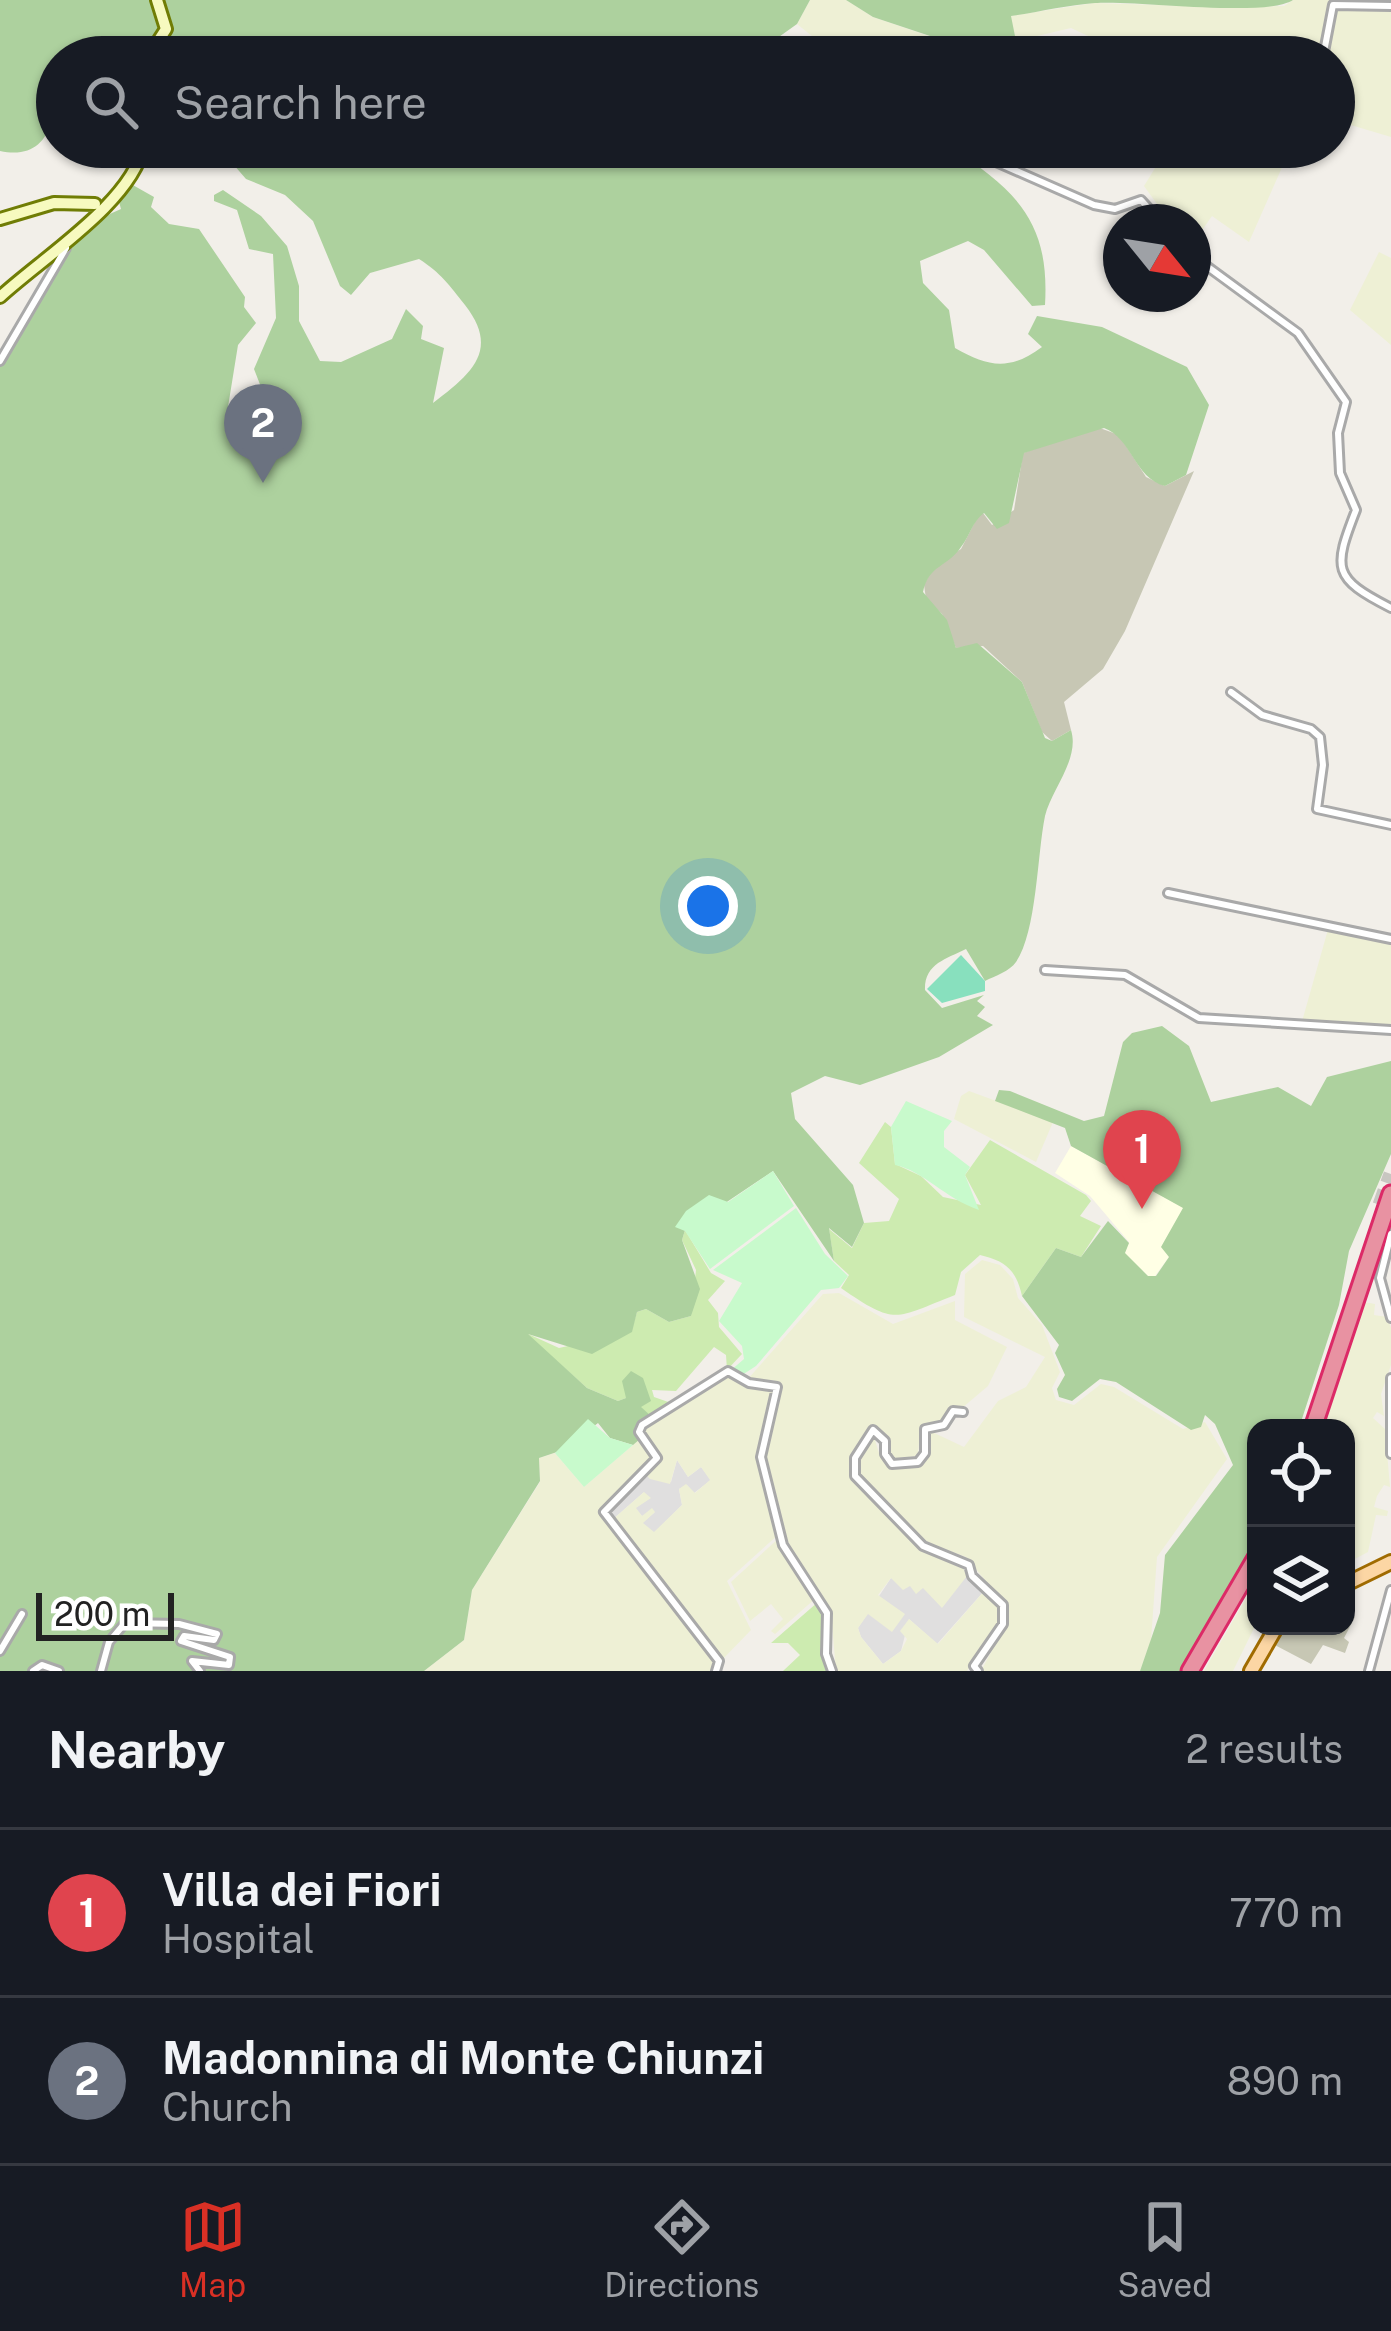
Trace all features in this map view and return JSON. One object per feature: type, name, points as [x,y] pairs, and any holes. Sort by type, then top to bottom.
[{"type":"highway","points":[[1313,1419],[1391,1194]]},
{"type":"highway","points":[[1313,1419],[1357,1272]]},
{"type":"highway","points":[[1194,1671],[1247,1575]]},
{"type":"highway","points":[[1194,1671],[1247,1587]]},
{"type":"main road","points":[[158,0],[166,29],[162,36]]},
{"type":"main road","points":[[0,297],[113,197],[134,168]]},
{"type":"main road","points":[[0,221],[59,203],[93,212]]},
{"type":"main road","points":[[1355,1579],[1389,1562]]},
{"type":"main road","points":[[1251,1671],[1272,1635]]},
{"type":"street","points":[[1327,36],[1334,5],[1391,6]]},
{"type":"street","points":[[1010,168],[1103,207]]},
{"type":"street","points":[[0,361],[20,334],[45,280],[93,212]]},
{"type":"street","points":[[1211,269],[1298,333],[1346,402],[1337,433],[1340,471],[1356,510],[1340,552],[1340,570],[1348,583],[1391,608]]},
{"type":"street","points":[[1231,692],[1262,716],[1311,729],[1320,737],[1323,767],[1318,808],[1391,826]]},
{"type":"street","points":[[1168,893],[1391,939]]},
{"type":"street","points":[[1045,970],[1125,975],[1199,1018],[1391,1030]]},
{"type":"street","points":[[1391,1234],[1380,1278],[1391,1318]]},
{"type":"street","points":[[716,1671],[719,1661],[604,1512],[657,1458],[639,1432],[642,1425],[728,1371],[748,1383],[772,1383],[776,1397],[764,1428],[761,1457],[783,1545],[827,1613],[826,1654],[832,1671]]},
{"type":"street","points":[[1391,1378],[1391,1454]]},
{"type":"street","points":[[963,1412],[953,1411],[944,1425],[926,1429],[925,1453],[918,1462],[892,1463],[884,1454],[885,1441],[873,1430],[855,1458],[855,1476],[923,1546],[969,1565],[972,1576],[1003,1605],[1003,1624],[974,1666],[978,1671]]},
{"type":"street","points":[[1371,1670],[1391,1589]]},
{"type":"street","points":[[0,1651],[22,1614]]},
{"type":"street","points":[[101,1671],[109,1642],[124,1623],[179,1624],[217,1634],[214,1640],[184,1636],[182,1641],[230,1657],[229,1665],[191,1661],[200,1671]]},
{"type":"street","points":[[33,1671],[42,1665],[59,1671]]},
{"type":"shaded area","points":[[810,0],[846,0],[873,17],[929,36],[812,36],[797,24]]},
{"type":"shaded area","points":[[1293,0],[1391,0],[1391,137],[1355,126],[1355,36],[1330,36],[1336,5],[1328,36],[1088,36],[1071,28],[1015,36],[1010,16],[1094,3],[1284,6]]},
{"type":"shaded area","points":[[1155,168],[1282,168],[1249,242],[1211,217],[1211,204],[1157,204],[1144,186]]},
{"type":"shaded area","points":[[1379,252],[1391,258],[1391,345],[1350,310]]},
{"type":"shaded area","points":[[1097,427],[1119,435],[1146,477],[1165,486],[1194,471],[1125,631],[1103,669],[1064,702],[1071,730],[1052,741],[1042,732],[1022,682],[983,646],[956,648],[942,614],[926,599],[924,585],[934,565],[961,549],[978,516],[983,513],[992,525],[1014,510],[1023,453]]},
{"type":"shaded area","points":[[1329,926],[1391,939],[1391,1030],[1301,1025]]},
{"type":"shaded area","points":[[969,1091],[1053,1122],[1036,1162],[954,1119],[961,1096]]},
{"type":"shaded area","points":[[1071,1146],[1184,1208],[1162,1246],[1169,1257],[1155,1276],[1148,1276],[1124,1253],[1129,1242],[1090,1196],[1055,1173]]},
{"type":"shaded area","points":[[982,1260],[1000,1265],[1013,1279],[1018,1298],[1042,1325],[1060,1372],[1052,1388],[1056,1400],[1074,1405],[1101,1384],[1114,1387],[1183,1429],[1205,1422],[1227,1459],[1157,1557],[1151,1640],[1140,1671],[981,1671],[1004,1628],[1006,1606],[966,1557],[926,1542],[860,1474],[860,1459],[874,1437],[880,1456],[891,1467],[924,1463],[930,1431],[964,1447],[998,1401],[1026,1387],[1045,1357],[964,1317],[965,1274]]},
{"type":"shaded area","points":[[839,1293],[893,1324],[955,1301],[955,1320],[1007,1347],[988,1386],[962,1408],[951,1408],[941,1423],[920,1429],[918,1456],[891,1459],[889,1439],[873,1425],[852,1457],[852,1477],[896,1524],[921,1549],[961,1563],[967,1576],[942,1608],[923,1588],[916,1594],[910,1586],[903,1590],[891,1578],[878,1595],[905,1614],[892,1632],[868,1614],[858,1628],[861,1637],[883,1664],[901,1651],[907,1639],[900,1631],[909,1619],[938,1644],[985,1590],[999,1605],[1002,1619],[967,1671],[836,1671],[831,1612],[787,1544],[764,1456],[780,1386],[773,1380],[747,1380],[823,1294]]},
{"type":"shaded area","points":[[1364,1302],[1375,1304],[1374,1315],[1387,1317],[1391,1328],[1391,1365],[1381,1394],[1384,1416],[1377,1412],[1373,1418],[1385,1429],[1390,1487],[1384,1485],[1374,1507],[1388,1511],[1387,1516],[1376,1515],[1368,1552],[1355,1559],[1355,1419],[1321,1419]]},
{"type":"shaded area","points":[[728,1374],[775,1388],[759,1457],[779,1534],[727,1581],[751,1630],[721,1661],[611,1521],[644,1492],[651,1498],[636,1508],[642,1516],[652,1508],[655,1512],[643,1523],[654,1532],[682,1505],[679,1489],[686,1484],[695,1493],[710,1480],[701,1467],[688,1477],[677,1460],[670,1484],[650,1479],[644,1473],[660,1455],[641,1430]]},
{"type":"shaded area","points":[[640,1439],[654,1456],[600,1512],[715,1662],[712,1671],[424,1671],[464,1640],[472,1590],[540,1482],[539,1458],[555,1453],[584,1487]]},
{"type":"shaded area","points":[[677,1460],[688,1477],[701,1467],[711,1480],[694,1493],[687,1485],[679,1489],[682,1505],[654,1533],[642,1523],[655,1512],[642,1516],[635,1508],[644,1492],[611,1521],[606,1513],[644,1473],[671,1482]]},
{"type":"shaded area","points":[[779,1538],[816,1598],[775,1634],[771,1631],[783,1619],[771,1604],[750,1621],[731,1582]]},
{"type":"shaded area","points":[[967,1576],[985,1590],[937,1644],[909,1619],[901,1651],[883,1664],[861,1637],[858,1628],[891,1578],[923,1588]]},
{"type":"shaded area","points":[[1247,1597],[1247,1635],[1251,1635],[1233,1671],[1204,1671]]},
{"type":"shaded area","points":[[1278,1635],[1346,1635],[1349,1642],[1345,1653],[1323,1645],[1311,1664],[1271,1643]]},
{"type":"green space","points":[[0,0],[810,0],[797,24],[780,36],[36,36],[36,145],[19,152],[0,151]]},
{"type":"green space","points":[[846,0],[1293,0],[1256,8],[1115,3],[1064,7],[1011,16],[1015,36],[930,36],[873,17]]},
{"type":"green space","points":[[236,168],[980,168],[1011,194],[1035,230],[1042,251],[1045,305],[1032,306],[984,250],[968,241],[920,261],[923,283],[949,310],[955,348],[978,359],[1009,363],[1042,347],[1028,334],[1037,316],[1102,327],[1187,367],[1209,405],[1186,475],[1165,486],[1146,475],[1121,440],[1104,428],[1024,453],[1009,523],[997,529],[984,513],[956,554],[930,576],[923,592],[947,620],[956,648],[977,643],[1022,682],[1045,738],[1052,741],[1071,730],[1072,752],[1045,816],[1032,912],[1016,962],[985,981],[966,949],[938,963],[928,974],[925,990],[942,1008],[984,995],[977,1001],[985,1007],[977,1016],[993,1025],[939,1057],[860,1085],[825,1076],[791,1093],[795,1119],[853,1185],[864,1223],[852,1247],[829,1228],[834,1261],[773,1171],[685,1230],[682,1240],[700,1289],[691,1316],[669,1322],[646,1309],[637,1312],[632,1332],[592,1354],[528,1334],[587,1388],[618,1401],[626,1398],[622,1381],[631,1371],[643,1378],[651,1401],[641,1407],[651,1416],[640,1424],[640,1439],[633,1445],[610,1438],[598,1423],[563,1450],[539,1458],[540,1481],[472,1590],[464,1640],[424,1671],[0,1671],[0,364],[63,255],[80,236],[121,209],[118,198],[131,184],[154,197],[151,207],[169,224],[199,229],[245,297],[244,307],[256,323],[238,345],[228,407],[256,462],[272,456],[278,433],[261,439],[266,400],[254,369],[276,318],[273,254],[249,249],[237,210],[214,201],[214,195],[223,190],[261,216],[287,246],[299,286],[299,321],[320,361],[341,362],[392,339],[406,309],[423,326],[421,339],[444,348],[433,403],[469,371],[481,348],[475,321],[465,305],[419,259],[370,273],[351,295],[340,286],[313,221],[285,195],[246,179]]},
{"type":"green space","points":[[961,955],[985,981],[985,991],[942,1003],[927,989]]},
{"type":"green space","points":[[1162,1026],[1189,1046],[1211,1102],[1278,1087],[1311,1106],[1327,1077],[1391,1061],[1391,1154],[1349,1251],[1339,1305],[1302,1419],[1247,1419],[1247,1562],[1208,1639],[1185,1671],[1140,1671],[1160,1613],[1165,1555],[1233,1465],[1215,1424],[1205,1415],[1201,1427],[1191,1430],[1116,1382],[1100,1379],[1072,1401],[1059,1397],[1057,1389],[1065,1375],[1055,1353],[1059,1345],[1022,1296],[1056,1248],[1081,1257],[1108,1221],[1129,1243],[1125,1253],[1148,1276],[1156,1276],[1169,1257],[1161,1247],[1183,1208],[1071,1146],[1065,1128],[995,1101],[999,1090],[1010,1091],[1084,1121],[1104,1116],[1123,1042],[1132,1033]]},
{"type":"green space","points":[[906,1101],[952,1121],[944,1131],[944,1147],[970,1167],[965,1175],[979,1210],[895,1165],[891,1127]]},
{"type":"green space","points":[[885,1122],[891,1127],[895,1164],[921,1176],[943,1197],[981,1205],[965,1175],[990,1140],[1086,1195],[1091,1201],[1080,1216],[1101,1226],[1081,1257],[1056,1248],[1022,1296],[1008,1268],[980,1255],[961,1272],[955,1295],[896,1315],[874,1309],[841,1288],[849,1275],[834,1261],[829,1229],[852,1248],[864,1223],[889,1221],[899,1199],[859,1163]]},
{"type":"green space","points":[[773,1171],[794,1206],[710,1269],[685,1231],[675,1227],[686,1211],[709,1195],[728,1202]]},
{"type":"green space","points":[[796,1208],[825,1254],[848,1276],[839,1288],[821,1290],[756,1366],[739,1377],[730,1371],[744,1359],[742,1346],[719,1321],[742,1283],[713,1270]]},
{"type":"green space","points":[[685,1230],[711,1273],[725,1281],[708,1300],[718,1313],[719,1327],[742,1354],[727,1370],[726,1355],[714,1347],[676,1391],[652,1390],[654,1397],[674,1404],[651,1416],[626,1398],[618,1401],[587,1388],[524,1332],[559,1348],[631,1332],[637,1312],[646,1309],[669,1322],[691,1316],[696,1270],[682,1240]]},
{"type":"green space","points":[[588,1419],[610,1438],[633,1445],[584,1487],[555,1453]]},
{"type":"green space","points":[[818,1602],[829,1671],[783,1671],[800,1655],[788,1643],[771,1643]]},
{"type":"tunnel","points":[[1380,1205],[1391,1174]]},
{"type":"place","name":"Madonnina di Monte Chiunzi","points":[[263,483]]},
{"type":"place","name":"Villa dei Fiori","points":[[1142,1209]]}]
